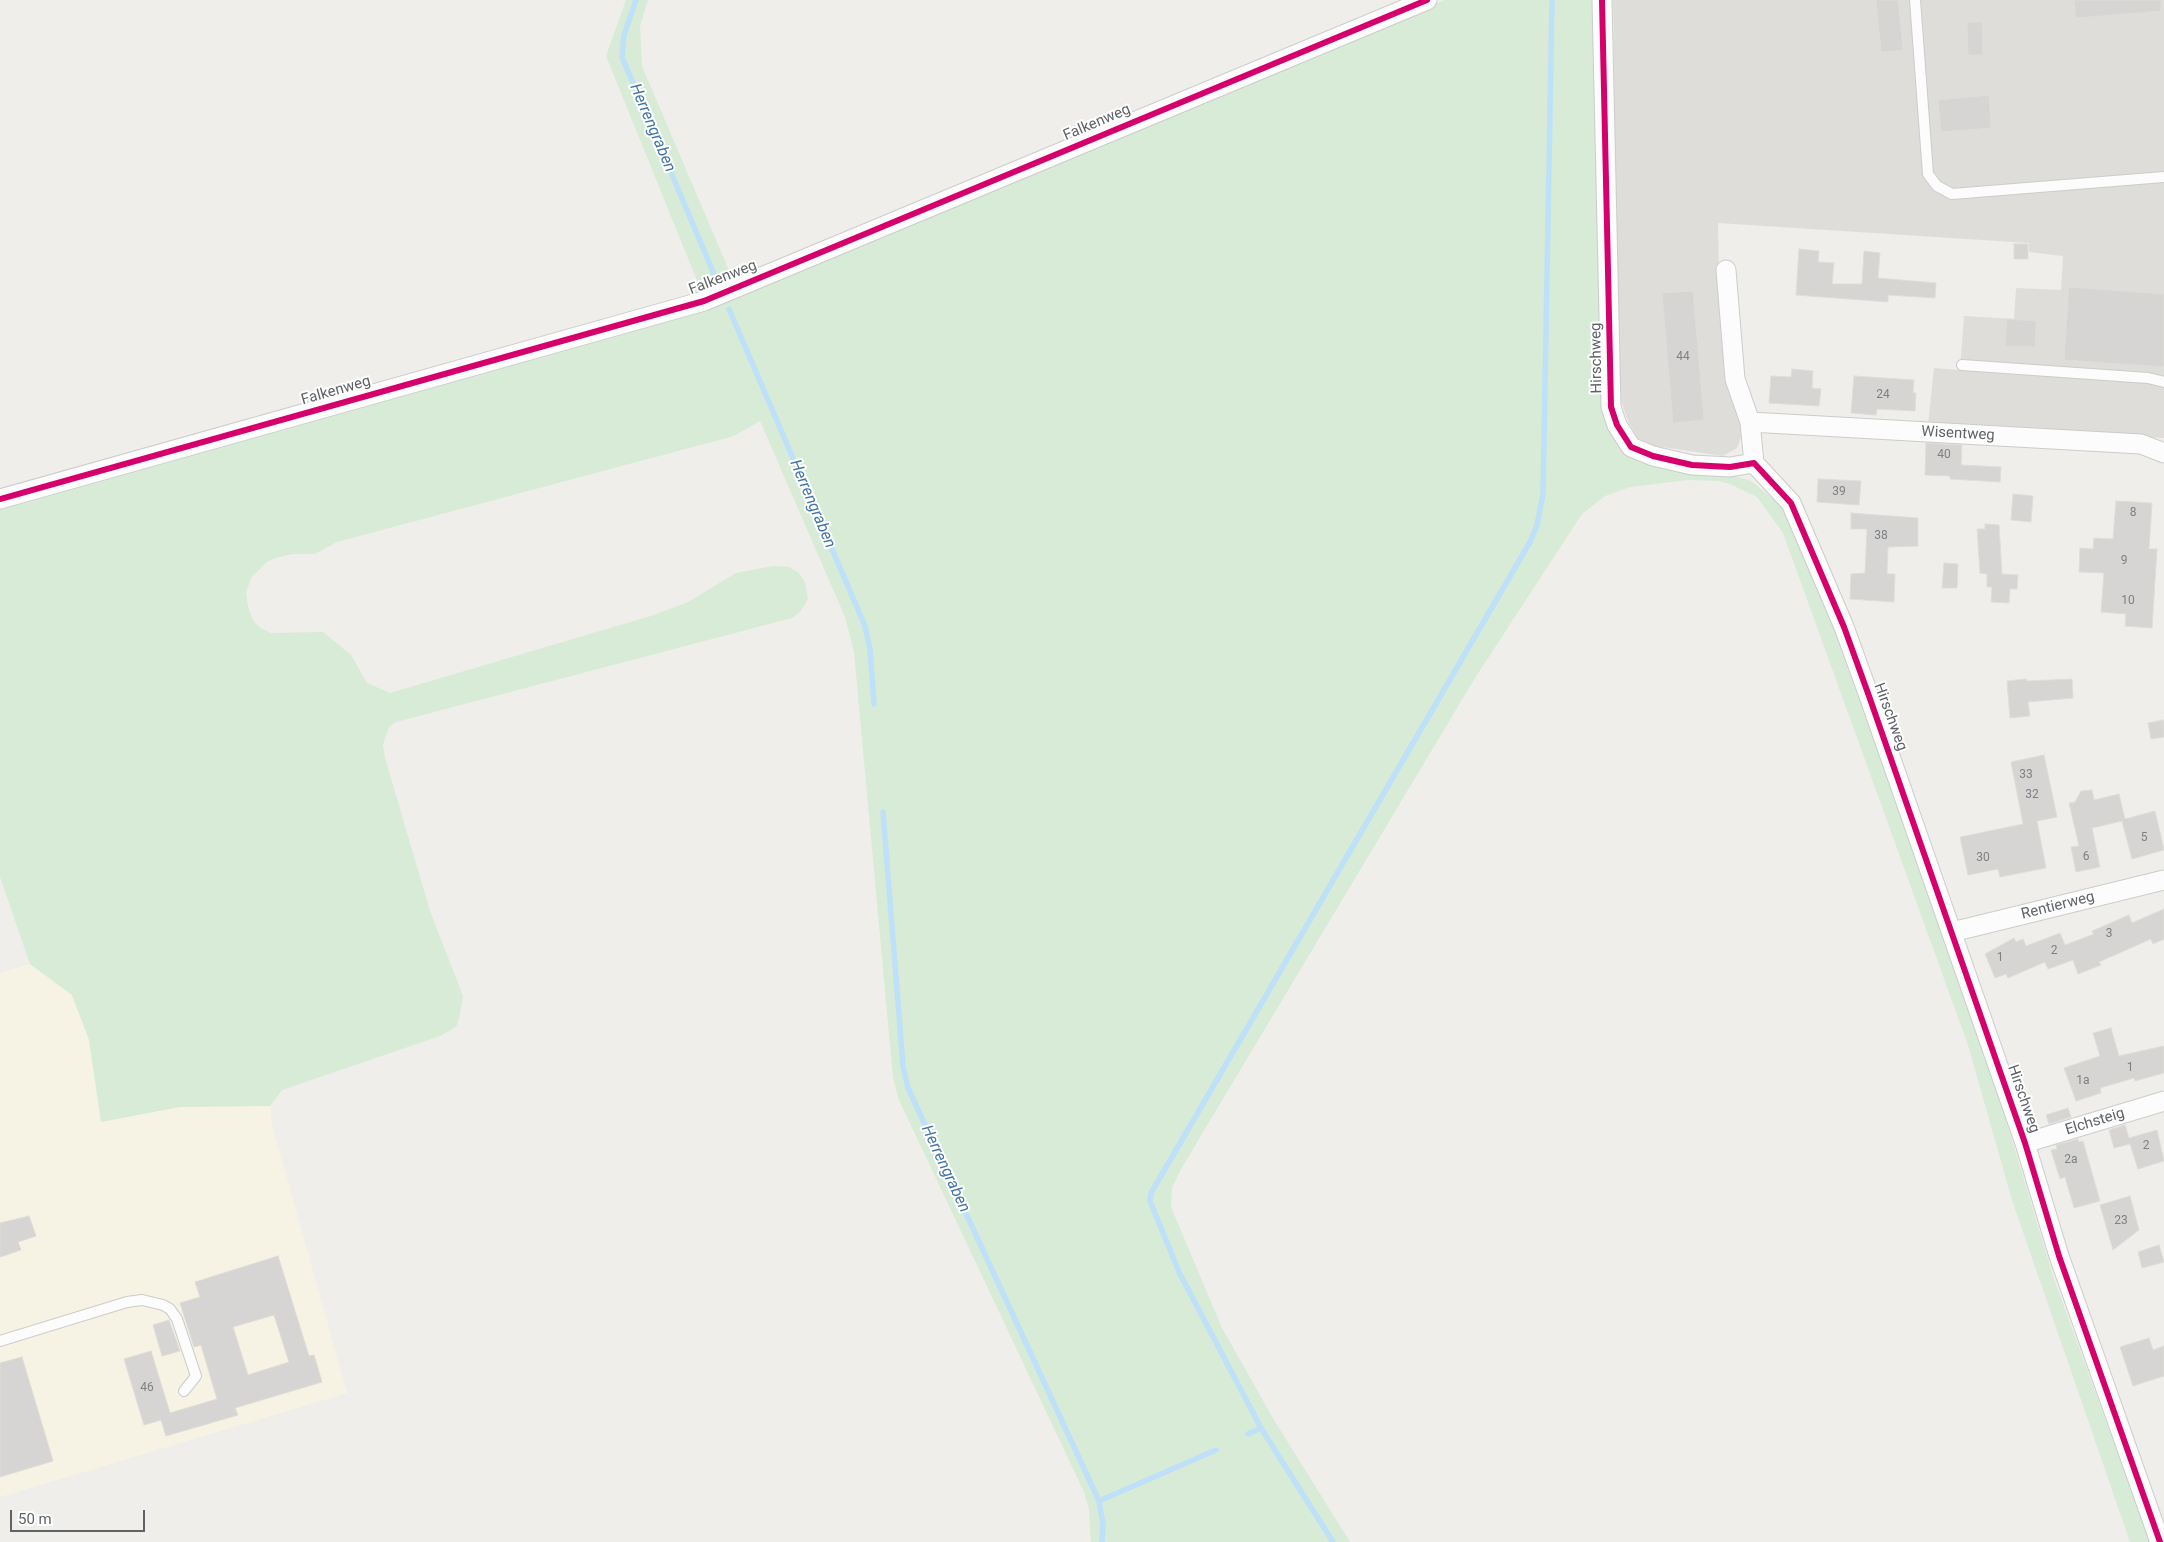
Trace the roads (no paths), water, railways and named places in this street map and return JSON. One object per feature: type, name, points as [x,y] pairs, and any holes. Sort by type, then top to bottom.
[{"type":"street","name":"Falkenweg","points":[[0,499],[704,301],[1427,0]]},
{"type":"street","name":"Hirschweg","points":[[1602,0],[1611,407],[1617,425],[1631,447],[1653,456],[1711,466],[1730,467],[1754,463],[1791,503],[1844,627],[2025,1143],[2059,1256],[2160,1542]]},
{"type":"street","points":[[1726,270],[1735,379],[1750,422],[1754,463]]},
{"type":"street","name":"Wisentweg","points":[[1750,422],[2141,444],[2164,453]]},
{"type":"street","name":"Rentierweg","points":[[1952,932],[2164,880]]},
{"type":"street","name":"Elchsteig","points":[[2025,1143],[2164,1101]]},
{"type":"lane","points":[[1915,0],[1928,174],[1937,186],[1952,194],[2164,177]]},
{"type":"lane","points":[[1962,365],[2148,378],[2164,382]]},
{"type":"lane","points":[[0,1341],[127,1302],[142,1300],[163,1305],[170,1309],[178,1319],[196,1376],[184,1391]]},
{"type":"waterway","name":"Herrengraben","points":[[636,0],[624,35],[622,57],[717,281]]},
{"type":"waterway","points":[[1333,1542],[1261,1428],[1179,1272],[1150,1201],[1151,1193],[1530,542],[1537,525],[1543,494],[1552,0]]},
{"type":"waterway","name":"Herrengraben","points":[[729,309],[865,626],[870,649],[874,704]]},
{"type":"waterway","name":"Herrengraben","points":[[883,812],[903,1066],[908,1088],[1099,1501],[1103,1524],[1102,1542]]},
{"type":"waterway","name":"Herrengraben","points":[[1248,1434],[1261,1428]]},
{"type":"waterway","name":"Herrengraben","points":[[1099,1501],[1216,1450]]}]
